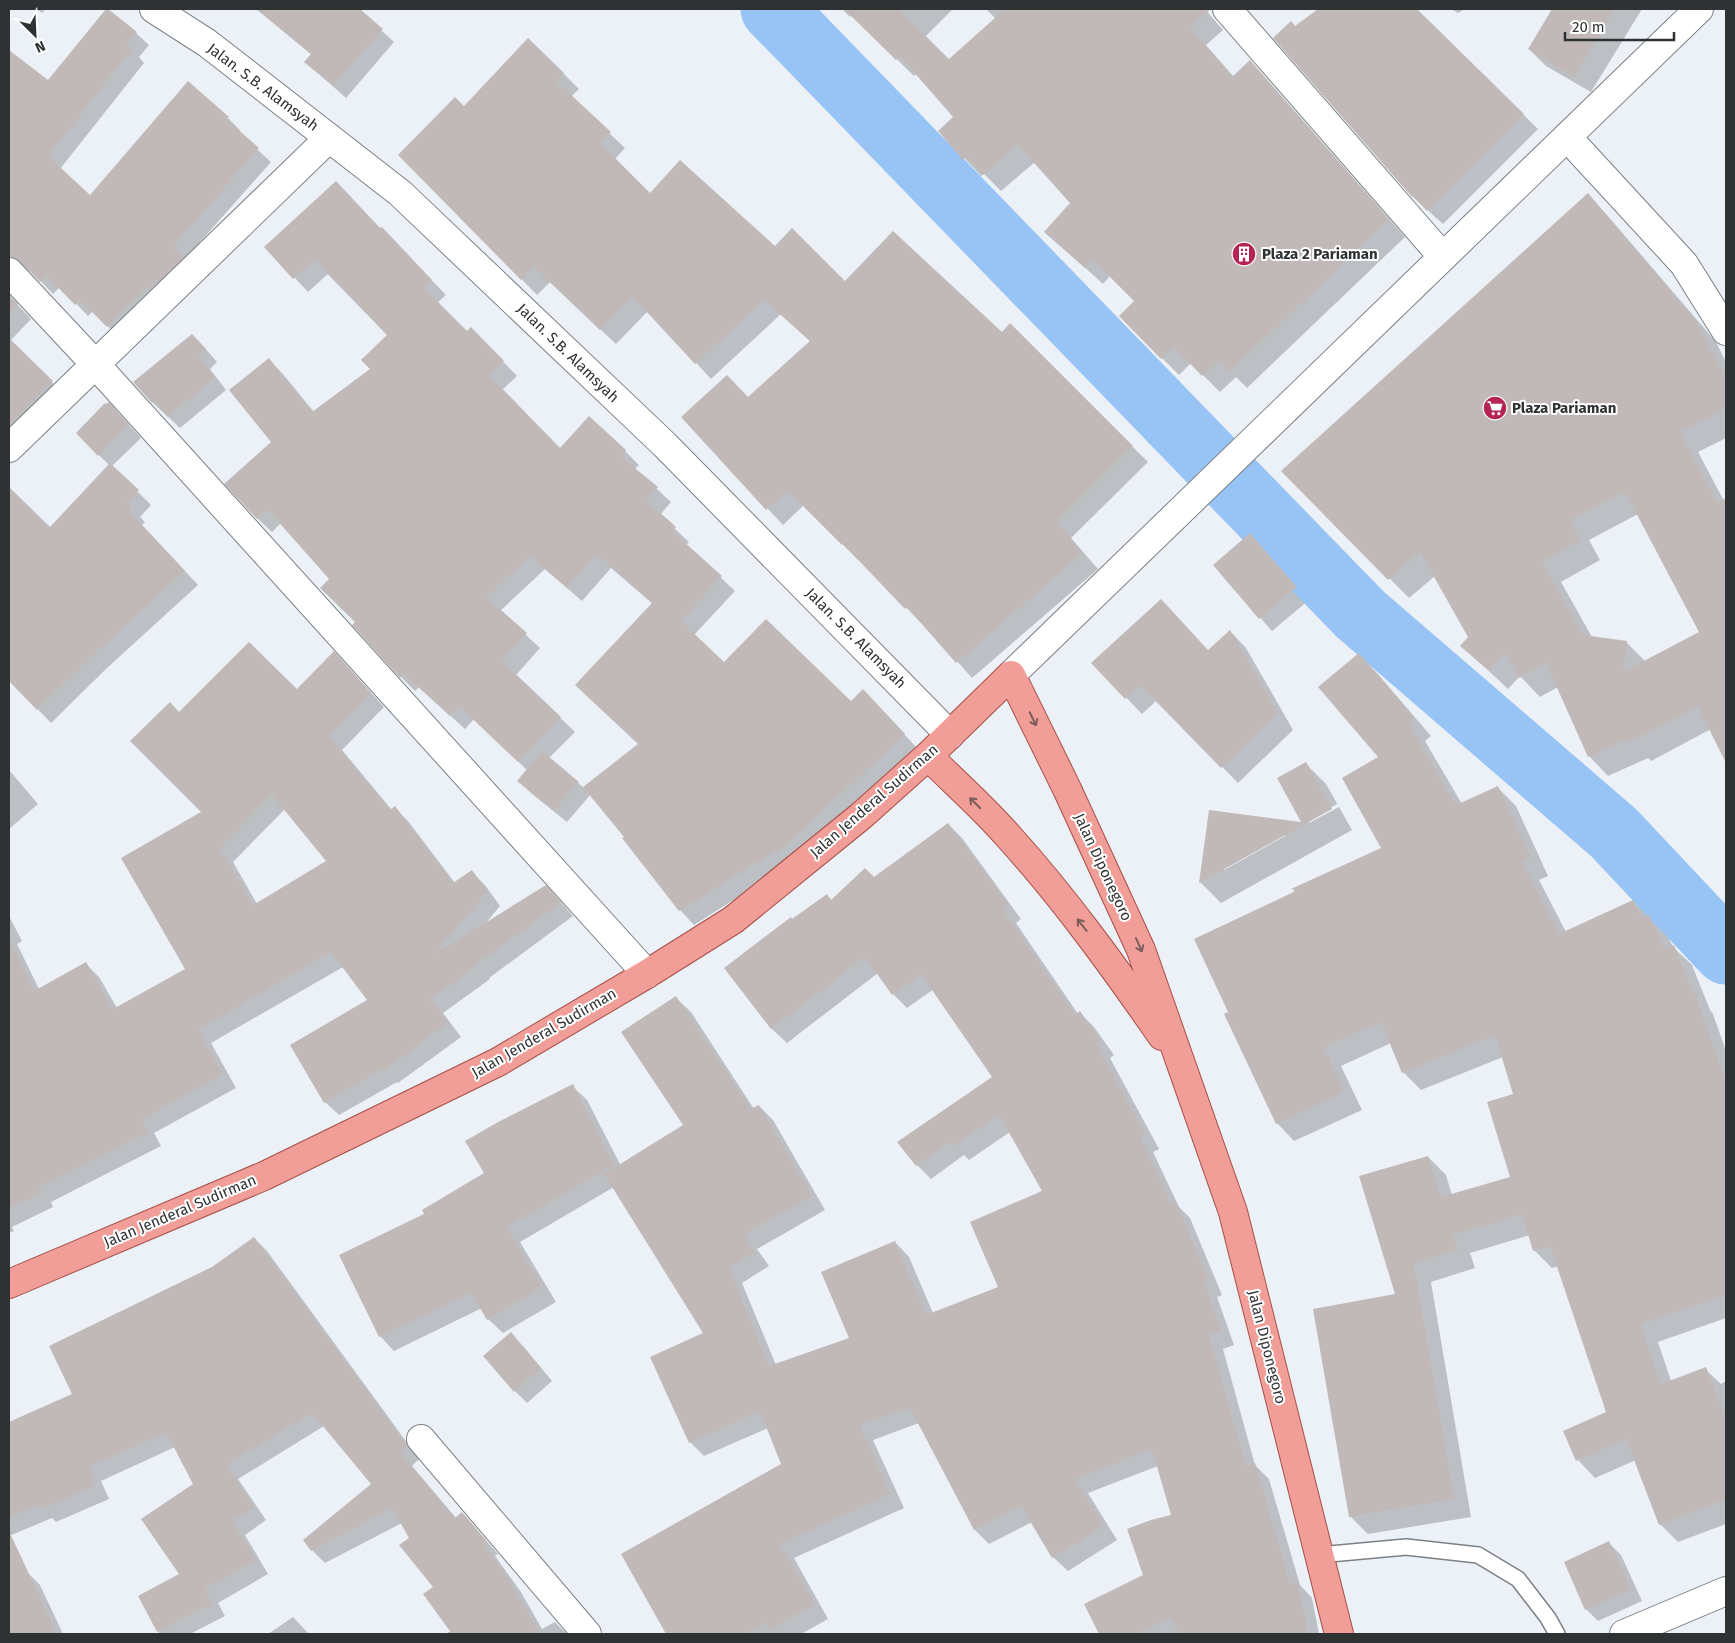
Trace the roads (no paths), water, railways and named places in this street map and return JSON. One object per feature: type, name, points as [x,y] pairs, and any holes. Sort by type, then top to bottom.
[{"type":"main road","name":"Jalan Jenderal Sudirman","points":[[9,1284],[264,1176],[498,1062],[647,974],[733,920],[861,816],[928,756],[1011,675]]},
{"type":"main road","name":"Jalan Diponegoro","points":[[1011,675],[1067,789],[1142,950],[1233,1212],[1339,1634]]},
{"type":"main road","name":"Jalan Diponegoro","points":[[928,756],[1008,836],[1052,887],[1107,958],[1181,1064]]},
{"type":"street","name":"Jalan. S.B. Alamsyah","points":[[154,9],[207,44],[400,192],[665,445],[950,735]]},
{"type":"street","points":[[1227,9],[1443,257]]},
{"type":"street","points":[[1011,675],[1699,9]]},
{"type":"street","points":[[1567,137],[1684,264],[1726,331]]},
{"type":"street","points":[[9,448],[329,138]]},
{"type":"street","points":[[9,272],[96,365],[647,974]]},
{"type":"street","points":[[421,1439],[587,1634]]},
{"type":"street","points":[[1624,1634],[1726,1591]]},
{"type":"lane","points":[[1319,1554],[1406,1547],[1478,1555],[1518,1579],[1548,1618],[1557,1634]]},
{"type":"waterway","points":[[773,9],[1360,614],[1614,833],[1726,952]]},
{"type":"place","name":"Plaza 2 Pariaman","points":[[1244,254]]},
{"type":"place","name":"Plaza Pariaman","points":[[1495,408]]}]
